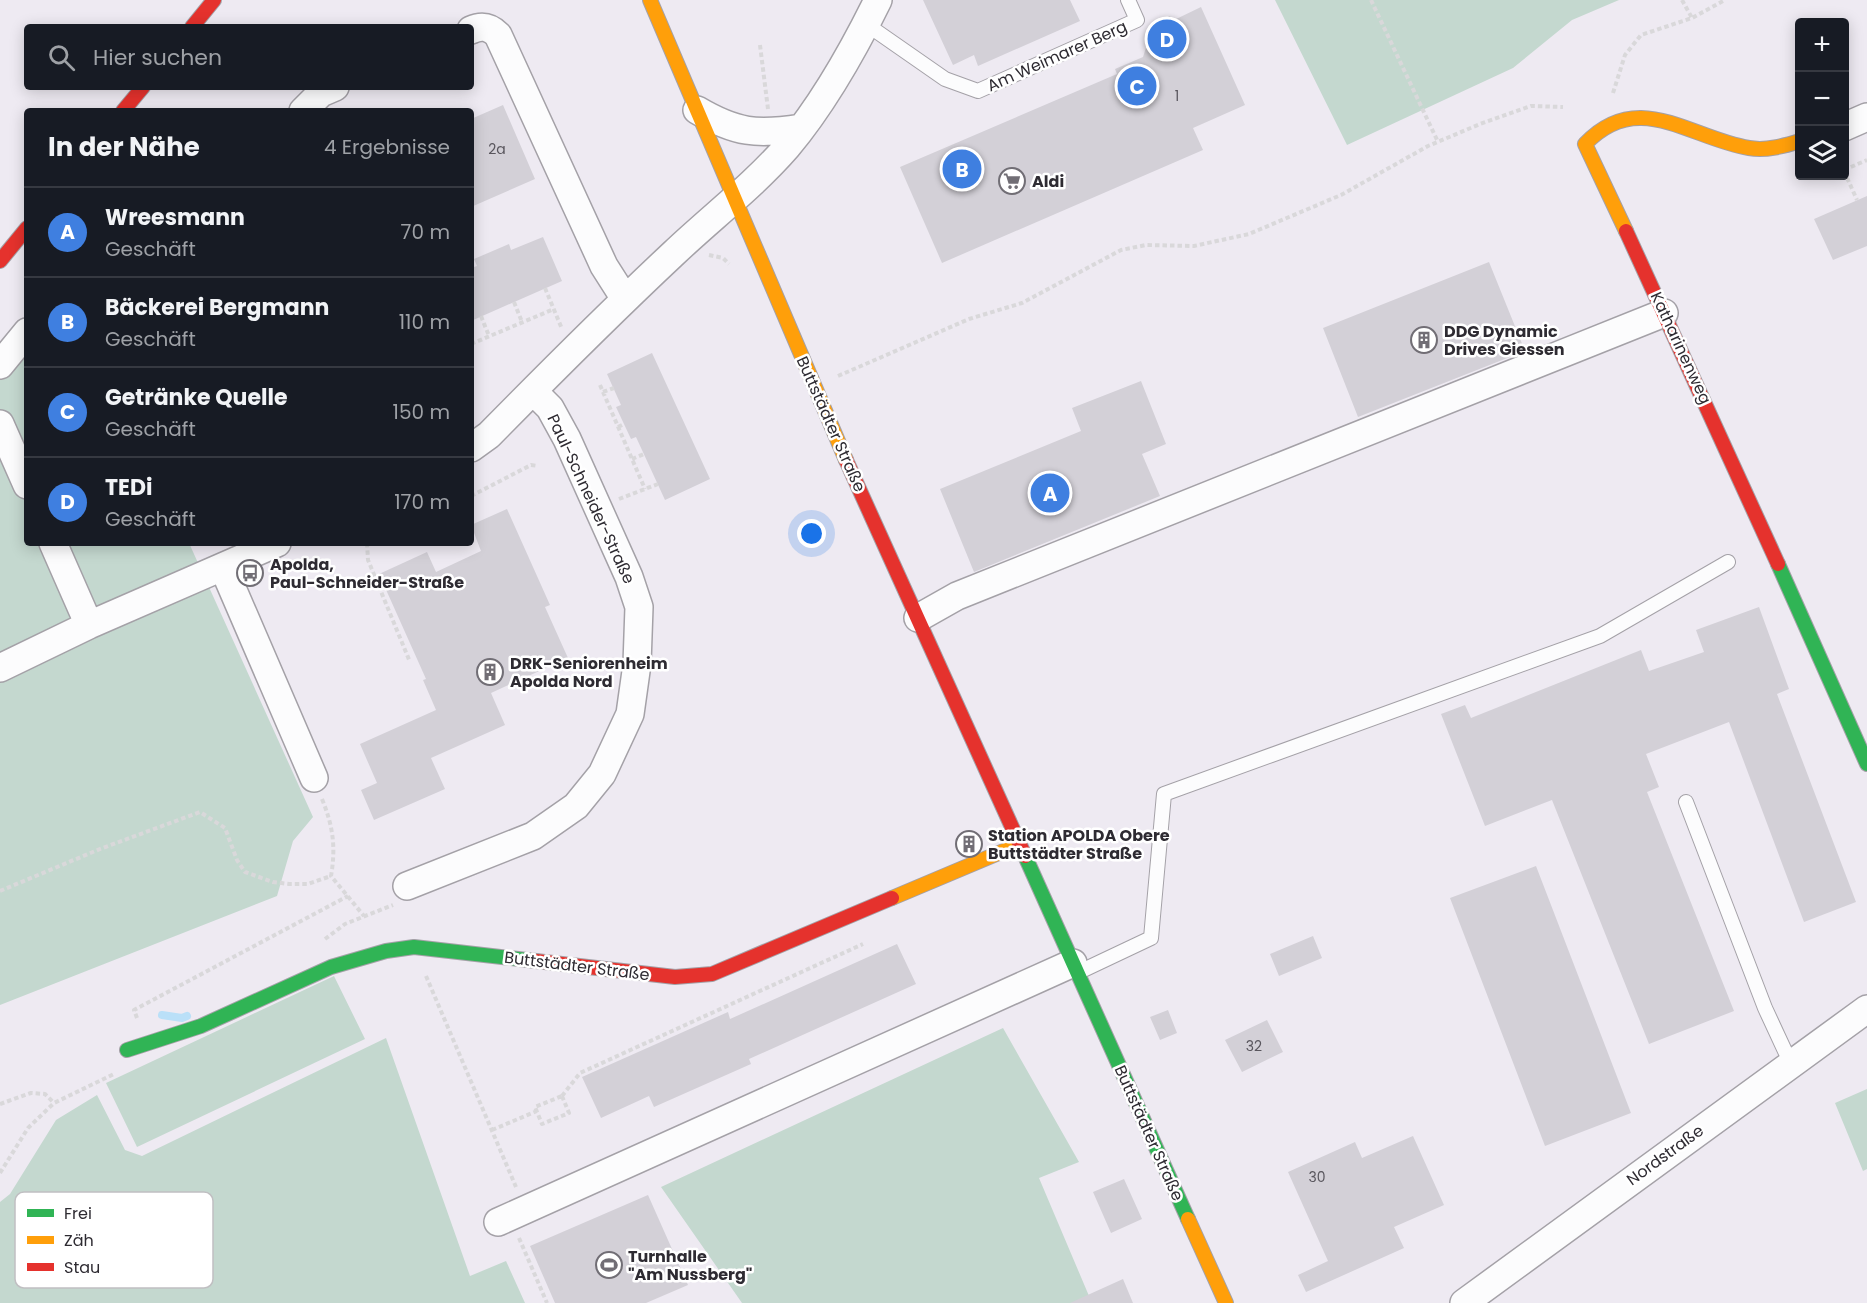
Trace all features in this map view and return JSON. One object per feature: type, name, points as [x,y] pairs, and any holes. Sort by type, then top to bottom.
[{"type":"street","points":[[194,24],[214,0]]},
{"type":"street","name":"Buttstädter Straße","points":[[650,0],[814,388],[1226,1303]]},
{"type":"street","points":[[474,446],[489,435],[625,298],[704,224],[735,201],[801,129],[866,24],[878,0]]},
{"type":"street","points":[[474,28],[478,26],[490,28],[498,35],[604,266],[625,298]]},
{"type":"street","points":[[126,108],[140,90]]},
{"type":"street","points":[[306,108],[321,93],[328,90]]},
{"type":"street","points":[[697,110],[732,129],[771,133],[801,129]]},
{"type":"street","name":"Katharinenweg","points":[[1795,142],[1780,147],[1750,148],[1646,116],[1620,118],[1609,123],[1601,127],[1585,144],[1665,313],[1867,764]]},
{"type":"street","points":[[1847,126],[1867,117]]},
{"type":"street","points":[[0,261],[24,232]]},
{"type":"street","points":[[918,618],[957,596],[1665,313]]},
{"type":"street","points":[[0,365],[24,336]]},
{"type":"street","name":"Paul-Schneider-Straße","points":[[401,895],[533,836],[576,806],[602,774],[630,714],[637,663],[639,607],[599,507],[561,429],[550,408],[533,391]]},
{"type":"street","points":[[0,424],[24,478]]},
{"type":"street","points":[[54,546],[89,625]]},
{"type":"street","points":[[0,668],[89,625],[270,546]]},
{"type":"street","points":[[223,567],[314,778]]},
{"type":"street","name":"Buttstädter Straße","points":[[127,1050],[199,1027],[328,967],[365,954],[414,947],[675,977],[712,974],[1020,844]]},
{"type":"street","points":[[511,1216],[1075,968]]},
{"type":"street","name":"Nordstraße","points":[[1464,1303],[1867,1009]]},
{"type":"lane","name":"Am Weimarer Berg","points":[[866,24],[945,79],[978,91],[1050,62],[1137,20],[1128,0]]},
{"type":"lane","points":[[1075,968],[1151,938],[1164,794],[1600,636],[1728,562]]},
{"type":"lane","points":[[1686,802],[1765,1008],[1791,1064]]},
{"type":"path","points":[[1371,0],[1438,142]]},
{"type":"path","points":[[1683,0],[1692,18]]},
{"type":"path","points":[[1609,123],[1609,108],[1625,55],[1641,35],[1692,18],[1725,0]]},
{"type":"path","points":[[760,45],[771,133]]},
{"type":"path","points":[[814,388],[969,319],[1022,303],[1121,250],[1146,245],[1194,246],[1249,234],[1341,195],[1438,142],[1531,106],[1563,107]]},
{"type":"path","points":[[1849,168],[1867,160]]},
{"type":"path","points":[[1849,180],[1857,200]]},
{"type":"path","points":[[701,256],[723,258],[738,271]]},
{"type":"path","points":[[546,288],[564,333],[578,345]]},
{"type":"path","points":[[514,302],[522,322]]},
{"type":"path","points":[[474,343],[554,309]]},
{"type":"path","points":[[481,316],[489,336]]},
{"type":"path","points":[[600,385],[645,489]]},
{"type":"path","points":[[603,392],[614,388]]},
{"type":"path","points":[[618,427],[624,424]]},
{"type":"path","points":[[632,459],[644,454]]},
{"type":"path","points":[[474,494],[523,468],[531,465],[538,466]]},
{"type":"path","points":[[599,507],[658,484]]},
{"type":"path","points":[[367,546],[368,560],[410,662]]},
{"type":"path","points":[[314,778],[332,824],[336,849],[331,876]]},
{"type":"path","points":[[0,891],[100,849],[200,812],[225,828],[237,860],[245,872],[273,882],[289,884],[308,884],[331,876]]},
{"type":"path","points":[[331,876],[364,916],[401,895]]},
{"type":"path","points":[[147,1044],[134,1010],[348,896]]},
{"type":"path","points":[[562,1096],[569,1113],[542,1124],[535,1107],[562,1096],[580,1073],[873,939]]},
{"type":"path","points":[[414,947],[492,1130],[511,1216],[547,1303]]},
{"type":"path","points":[[0,1173],[28,1128],[54,1103],[124,1068],[127,1050]]},
{"type":"path","points":[[0,1104],[31,1093],[45,1094],[54,1103]]},
{"type":"path","points":[[492,1130],[537,1111]]},
{"type":"green space","points":[[1275,0],[1619,0],[1572,20],[1513,68],[1347,145]]},
{"type":"green space","points":[[24,347],[24,546],[190,546],[313,817],[293,841],[277,896],[0,1005],[0,376]]},
{"type":"green space","points":[[334,976],[365,1039],[137,1147],[106,1083]]},
{"type":"green space","points":[[1003,1028],[1079,1162],[1039,1178],[1092,1303],[742,1303],[661,1187]]},
{"type":"green space","points":[[386,1038],[470,1276],[506,1261],[525,1303],[0,1303],[0,1202],[10,1194],[56,1120],[97,1095],[125,1150],[142,1156]]},
{"type":"green space","points":[[1867,1089],[1867,1169],[1863,1171],[1835,1103]]},
{"type":"building","points":[[923,0],[1070,0],[1080,21],[978,66],[974,55],[953,65]]},
{"type":"building","points":[[1201,7],[1245,105],[1193,128],[1203,150],[942,263],[900,167],[1117,74],[1115,69],[1143,57],[1154,23],[1170,16],[1172,21]]},
{"type":"building","points":[[503,105],[535,179],[474,206],[474,118]]},
{"type":"building","points":[[1867,196],[1867,246],[1833,260],[1814,219]]},
{"type":"building","points":[[543,237],[562,281],[474,320],[474,267],[477,266],[474,259],[509,244],[511,250]]},
{"type":"building","name":"DDG Dynamic Drives Giessen","points":[[1489,262],[1525,351],[1358,417],[1323,328]]},
{"type":"building","points":[[652,353],[710,479],[665,500],[636,437],[631,439],[616,407],[621,405],[607,374]]},
{"type":"building","points":[[1141,381],[1166,444],[1142,454],[1160,496],[974,572],[940,489],[1081,431],[1072,408]]},
{"type":"building","name":"DRK-Seniorenheim Apolda Nord","points":[[507,509],[550,605],[545,607],[568,658],[491,693],[505,725],[431,758],[445,789],[374,820],[361,790],[377,783],[360,744],[436,710],[423,680],[426,679],[379,574],[427,552],[436,572],[481,551],[474,533],[474,524]]},
{"type":"building","points":[[1759,607],[1789,689],[1777,694],[1856,902],[1804,922],[1729,722],[1646,754],[1659,787],[1647,792],[1734,1011],[1649,1044],[1552,800],[1485,826],[1441,714],[1465,705],[1471,718],[1641,650],[1649,671],[1704,652],[1696,630]]},
{"type":"building","points":[[1536,866],[1631,1113],[1545,1146],[1450,898]]},
{"type":"building","points":[[1313,936],[1322,958],[1279,976],[1270,954]]},
{"type":"building","points":[[897,944],[916,984],[749,1059],[751,1064],[654,1107],[649,1096],[601,1118],[582,1077],[728,1012],[730,1019]]},
{"type":"building","points":[[1168,1010],[1177,1033],[1160,1040],[1150,1017]]},
{"type":"building","points":[[1267,1020],[1283,1052],[1242,1072],[1225,1040]]},
{"type":"building","points":[[1413,1136],[1444,1205],[1394,1227],[1404,1248],[1306,1292],[1298,1275],[1328,1261],[1288,1172],[1355,1142],[1362,1158]]},
{"type":"building","points":[[1124,1179],[1142,1219],[1111,1233],[1093,1192]]},
{"type":"building","name":"Turnhalle \"Am Nussberg\"","points":[[648,1195],[688,1285],[646,1303],[555,1303],[530,1246]]},
{"type":"building","points":[[1123,1279],[1133,1303],[1070,1303]]},
{"type":"waterway","points":[[162,1015],[182,1018],[187,1016]]},
{"type":"traffic: fast","points":[[1778,564],[1867,764]]},
{"type":"traffic: fast","points":[[1025,856],[1188,1219]]},
{"type":"traffic: fast","points":[[127,1050],[201,1026],[331,967],[386,951],[414,947],[536,961]]},
{"type":"traffic: slow","points":[[650,0],[846,460]]},
{"type":"traffic: slow","points":[[1626,231],[1585,144],[1605,128],[1625,120],[1644,118],[1664,121],[1727,143],[1755,149],[1795,142]]},
{"type":"traffic: slow","points":[[892,898],[1020,844]]},
{"type":"traffic: slow","points":[[1188,1219],[1226,1303]]},
{"type":"traffic: jam","points":[[194,24],[214,0]]},
{"type":"traffic: jam","points":[[126,108],[140,90]]},
{"type":"traffic: jam","points":[[1626,231],[1778,564]]},
{"type":"traffic: jam","points":[[0,261],[24,232]]},
{"type":"traffic: jam","points":[[846,460],[1025,856]]},
{"type":"traffic: jam","points":[[536,961],[675,977],[712,974],[892,898]]},
{"type":"place","name":"TEDi","points":[[1167,39]]},
{"type":"place","name":"Getränke Quelle","points":[[1137,86]]},
{"type":"place","name":"Bäckerei Bergmann","points":[[962,169]]},
{"type":"place","name":"Aldi","points":[[1012,181]]},
{"type":"place","name":"DDG Dynamic Drives Giessen","points":[[1424,340]]},
{"type":"place","name":"Wreesmann","points":[[1050,493]]},
{"type":"place","name":"Apolda, Paul-Schneider-Straße","points":[[250,573]]},
{"type":"place","name":"DRK-Seniorenheim Apolda Nord","points":[[490,672]]},
{"type":"place","name":"Station APOLDA Obere Buttstädter Straße","points":[[969,844]]},
{"type":"place","name":"Turnhalle \"Am Nussberg\"","points":[[609,1265]]}]
